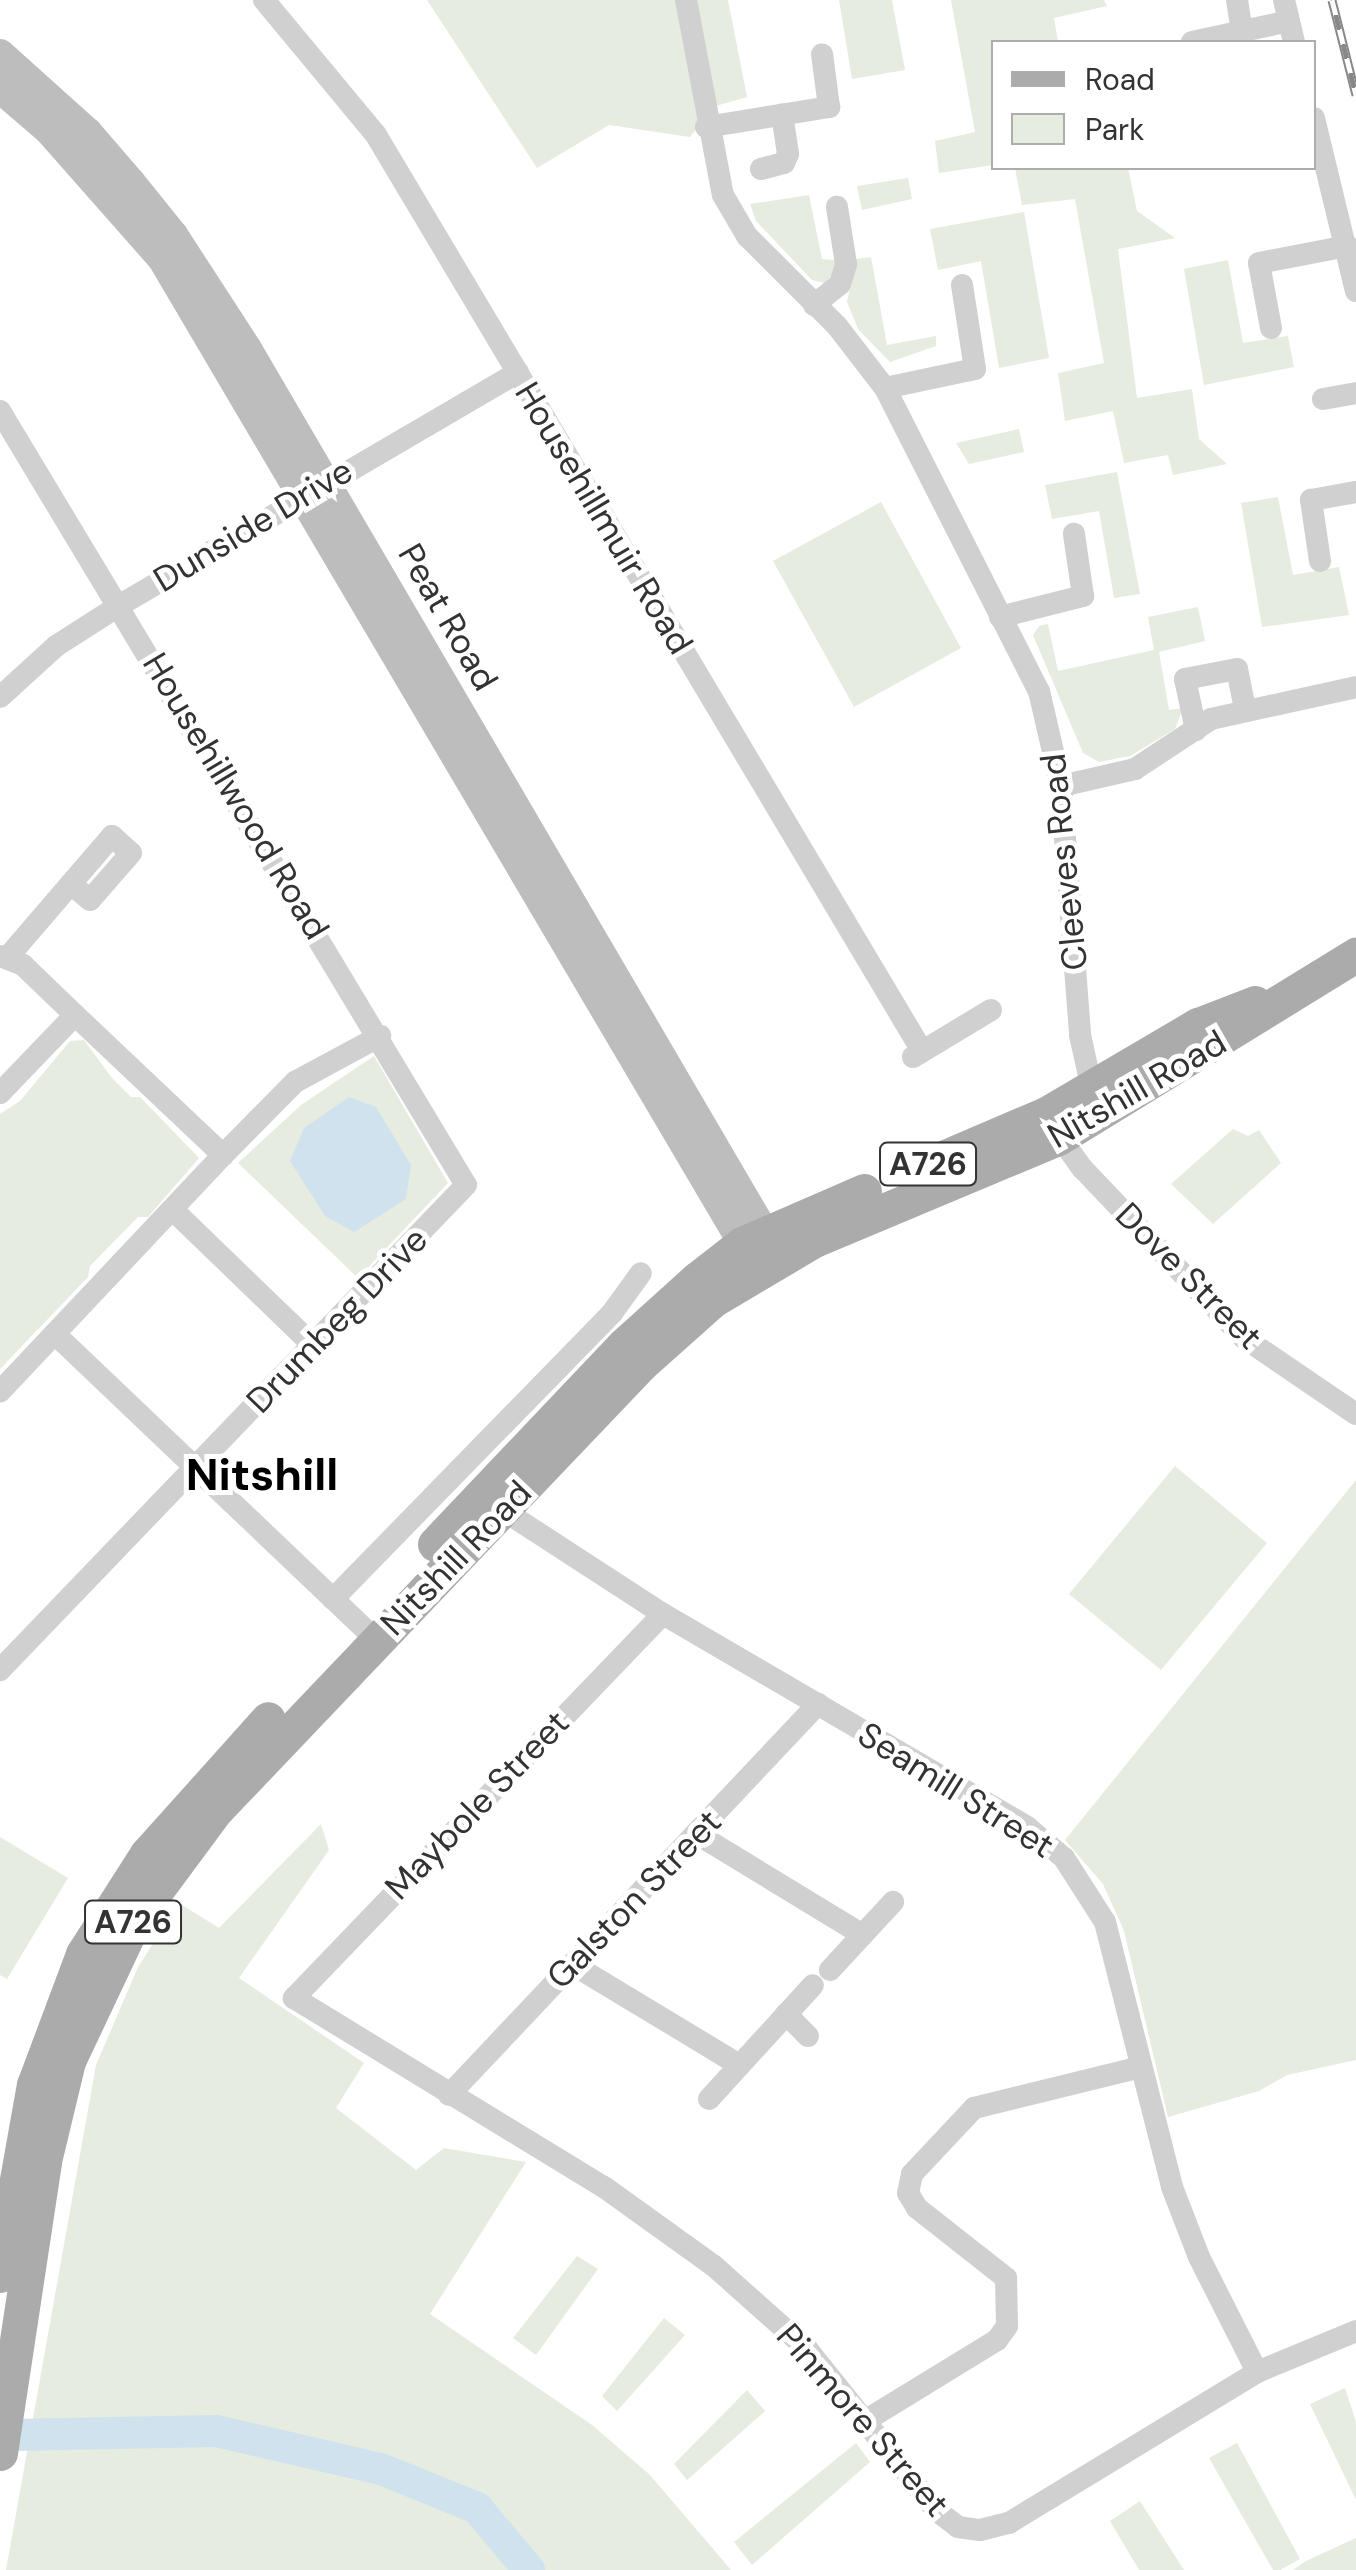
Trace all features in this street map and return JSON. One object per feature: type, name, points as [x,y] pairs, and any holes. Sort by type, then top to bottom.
[{"type":"main road","name":"Nitshill Road","points":[[0,2275],[48,2038],[107,1911],[193,1798],[368,1633],[491,1502],[761,1251],[1052,1126],[1095,1101],[1198,1024],[1307,984],[1356,955]]},
{"type":"main road","name":"Nitshill Road","points":[[0,2453],[21,2157]]},
{"type":"street","name":"Househillmuir Road","points":[[264,0],[376,135],[917,1055],[991,1010]]},
{"type":"street","name":"Cleeves Road","points":[[686,0],[706,126],[730,207],[747,236],[814,304],[884,388],[1039,691],[1061,786],[1095,1101]]},
{"type":"street","points":[[1236,0],[1242,31]]},
{"type":"street","points":[[1201,40],[1289,21]]},
{"type":"street","name":"Peat Road","points":[[0,54],[88,133],[174,235],[315,487],[761,1251]]},
{"type":"street","points":[[706,126],[829,106],[822,54]]},
{"type":"street","name":"Peat Road","points":[[0,88],[49,130],[162,258],[315,487]]},
{"type":"street","points":[[761,169],[784,163],[788,154],[782,114]]},
{"type":"street","points":[[1316,126],[1356,291]]},
{"type":"street","points":[[814,304],[840,284],[846,264],[837,207]]},
{"type":"street","points":[[1271,328],[1258,263],[1346,246]]},
{"type":"street","points":[[884,388],[975,370],[962,285]]},
{"type":"street","name":"Dunside Drive","points":[[0,696],[56,646],[120,604],[518,372]]},
{"type":"street","points":[[1323,399],[1356,392]]},
{"type":"street","name":"Househillwood Road","points":[[0,411],[380,1036],[466,1186]]},
{"type":"street","points":[[1320,561],[1310,500],[1356,492]]},
{"type":"street","points":[[1000,617],[1083,596],[1074,534]]},
{"type":"street","points":[[1196,730],[1185,679],[1237,669],[1245,709]]},
{"type":"street","points":[[1061,786],[1135,769],[1196,730],[1245,709],[1356,688]]},
{"type":"street","points":[[71,884],[3,957],[23,965],[223,1155]]},
{"type":"street","points":[[0,1093],[74,1015]]},
{"type":"street","points":[[0,1392],[295,1082],[380,1036]]},
{"type":"street","name":"Dove Street","points":[[1052,1126],[1244,1338],[1356,1414]]},
{"type":"street","name":"Drumbeg Drive","points":[[0,1670],[466,1186]]},
{"type":"street","points":[[173,1210],[313,1345]]},
{"type":"street","points":[[333,1598],[612,1313],[641,1273]]},
{"type":"street","points":[[55,1334],[368,1633]]},
{"type":"street","name":"Seamill Street","points":[[491,1502],[664,1614],[1027,1827],[1064,1858],[1105,1922],[1186,2224],[1257,2372]]},
{"type":"street","name":"Maybole Street","points":[[294,1998],[664,1614]]},
{"type":"street","name":"Galston Street","points":[[449,2095],[818,1704]]},
{"type":"street","points":[[697,1834],[863,1934]]},
{"type":"street","points":[[709,2098],[893,1902]]},
{"type":"street","points":[[572,1964],[738,2064]]},
{"type":"street","name":"Pinmore Street","points":[[294,1998],[604,2187],[714,2266],[807,2349],[868,2419],[946,2520],[980,2530],[1009,2522],[1257,2372],[1356,2331]]},
{"type":"street","points":[[786,2014],[808,2036]]},
{"type":"street","points":[[868,2419],[997,2340],[1007,2326],[1006,2278],[916,2208],[908,2193],[912,2174],[974,2108],[1141,2066]]},
{"type":"green space","points":[[427,0],[728,0],[747,97],[712,107],[690,137],[609,125],[537,168]]},
{"type":"green space","points":[[839,0],[892,0],[905,70],[852,79]]},
{"type":"green space","points":[[951,0],[1104,0],[1107,6],[1054,18],[1058,40],[991,40],[991,165],[939,173],[935,141],[975,132]]},
{"type":"green space","points":[[1015,170],[1128,170],[1137,211],[1175,238],[1118,249],[1137,398],[1192,389],[1199,439],[1227,464],[1173,475],[1168,455],[1124,463],[1113,411],[1065,421],[1058,373],[1104,363],[1075,199],[1022,205]]},
{"type":"green space","points":[[908,178],[912,199],[862,210],[857,186]]},
{"type":"green space","points":[[809,195],[822,259],[836,260],[838,267],[825,283],[812,280],[756,221],[750,204]]},
{"type":"green space","points":[[1024,212],[1049,358],[999,368],[981,261],[938,270],[930,229]]},
{"type":"green space","points":[[871,257],[887,345],[936,336],[936,346],[890,362],[858,329],[847,302],[856,259]]},
{"type":"green space","points":[[1228,260],[1243,343],[1288,336],[1294,367],[1204,385],[1184,269]]},
{"type":"green space","points":[[1019,429],[1024,452],[969,464],[956,443]]},
{"type":"green space","points":[[1117,472],[1140,594],[1114,598],[1099,511],[1052,519],[1045,485]]},
{"type":"green space","points":[[1278,497],[1293,575],[1339,567],[1349,615],[1262,627],[1241,503]]},
{"type":"green space","points":[[881,502],[961,648],[854,707],[773,561]]},
{"type":"green space","points":[[1198,607],[1205,641],[1159,652],[1169,710],[1183,708],[1175,729],[1130,756],[1099,762],[1083,753],[1033,635],[1039,626],[1048,624],[1058,671],[1154,650],[1148,617]]},
{"type":"green space","points":[[84,1040],[112,1078],[131,1097],[140,1097],[199,1158],[148,1217],[138,1217],[90,1266],[88,1277],[0,1369],[0,1114],[20,1101],[70,1041]]},
{"type":"green space","points":[[374,1056],[448,1183],[358,1278],[238,1163],[301,1105]]},
{"type":"green space","points":[[1233,1129],[1248,1136],[1259,1130],[1281,1163],[1213,1224],[1171,1184]]},
{"type":"green space","points":[[1175,1466],[1267,1543],[1161,1670],[1069,1594]]},
{"type":"green space","points":[[1356,1480],[1356,2060],[1287,2075],[1259,2091],[1168,2117],[1124,1931],[1103,1884],[1065,1840]]},
{"type":"green space","points":[[321,1824],[329,1850],[239,1978],[364,2063],[336,2108],[416,2170],[444,2148],[526,2162],[430,2314],[592,2425],[650,2475],[731,2570],[6,2570],[96,2065],[138,1967],[179,1903],[219,1928]]},
{"type":"green space","points":[[0,1837],[68,1878],[7,1979],[0,1975]]},
{"type":"green space","points":[[577,2256],[598,2269],[536,2355],[513,2338]]},
{"type":"green space","points":[[664,2318],[685,2335],[617,2411],[602,2396]]},
{"type":"green space","points":[[1345,2388],[1356,2422],[1356,2500],[1310,2404]]},
{"type":"green space","points":[[747,2390],[765,2411],[687,2480],[674,2464]]},
{"type":"green space","points":[[856,2443],[870,2462],[752,2565],[734,2542]]},
{"type":"green space","points":[[1237,2443],[1300,2559],[1280,2570],[1273,2570],[1209,2458]]},
{"type":"green space","points":[[1140,2501],[1184,2570],[1139,2570],[1110,2521]]},
{"type":"green space","points":[[1356,2538],[1356,2570],[1293,2570],[1306,2561]]},
{"type":"water","points":[[349,1097],[376,1107],[411,1165],[406,1199],[354,1232],[325,1216],[290,1161],[304,1128]]},
{"type":"waterway","points":[[13,2435],[216,2431],[381,2469],[477,2508],[529,2570]]},
{"type":"railway","points":[[1332,0],[1356,95]]},
{"type":"district","name":"Nitshill","points":[[262,1475]]}]
